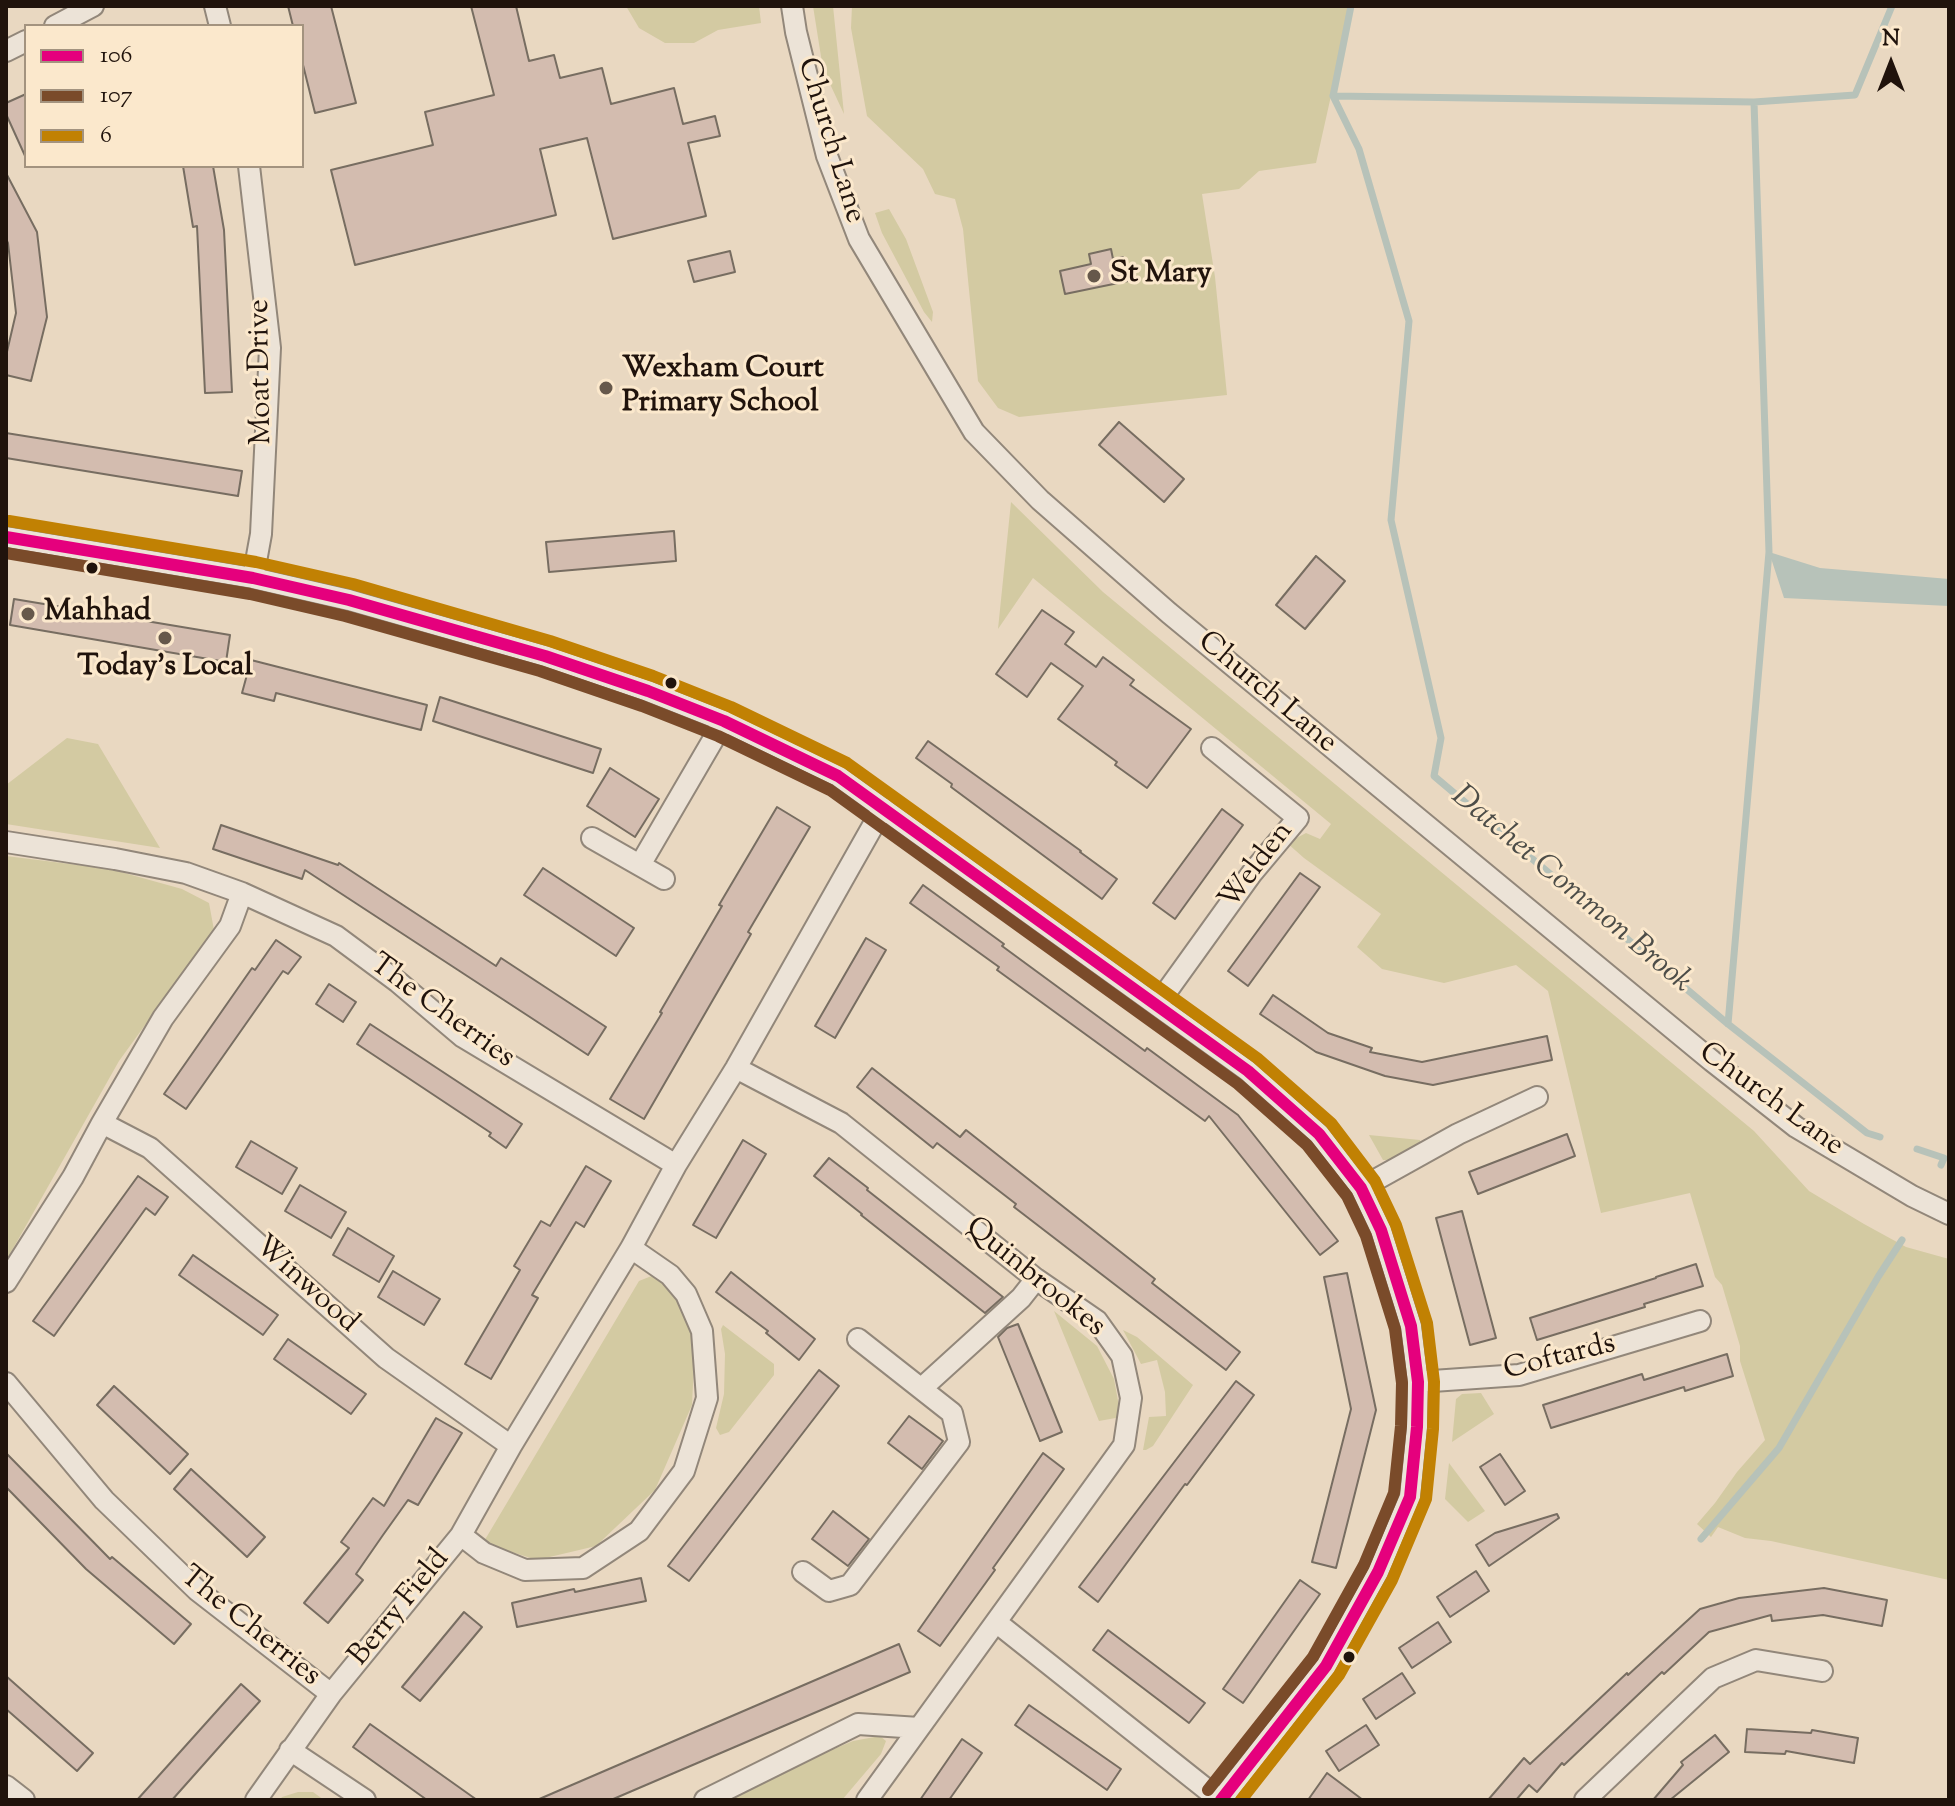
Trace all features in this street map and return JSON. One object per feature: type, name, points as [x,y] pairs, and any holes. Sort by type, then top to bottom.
[{"type":"street","points":[[59,24],[93,6]]},
{"type":"street","name":"Church Lane","points":[[792,6],[827,156],[859,239],[978,437],[1040,500],[1169,613],[1712,1061],[1796,1127],[1912,1196],[1949,1214]]},
{"type":"street","points":[[6,27],[15,46]]},
{"type":"street","name":"Moat Drive","points":[[249,168],[270,348],[261,534],[253,578]]},
{"type":"street","points":[[6,537],[253,578],[349,600],[545,656],[724,721],[838,776],[1248,1071],[1319,1134],[1361,1188],[1381,1230],[1411,1326],[1418,1382],[1410,1497],[1378,1572],[1326,1666],[1220,1800],[996,1622]]},
{"type":"street","points":[[640,865],[724,721]]},
{"type":"street","name":"Welden","points":[[1157,1005],[1260,863],[1298,818],[1212,748]]},
{"type":"street","name":"Berry Field","points":[[256,1800],[331,1694],[461,1535],[631,1248],[676,1165],[736,1068],[883,808]]},
{"type":"street","points":[[592,838],[664,879]]},
{"type":"street","name":"The Cherries","points":[[6,842],[186,873],[242,893],[336,936],[398,982],[463,1037],[676,1165]]},
{"type":"street","points":[[6,1282],[73,1177],[163,1018],[230,926],[242,893]]},
{"type":"street","name":"Quinbrookes","points":[[736,1068],[841,1123],[1036,1279],[1097,1321],[1122,1356],[1131,1398],[1124,1445],[867,1800]]},
{"type":"street","points":[[1361,1188],[1458,1134],[1537,1097]]},
{"type":"street","name":"Winwood","points":[[102,1123],[150,1148],[386,1358],[511,1446]]},
{"type":"street","name":"Berry Field","points":[[461,1535],[484,1553],[525,1570],[583,1568],[639,1531],[684,1471],[707,1398],[702,1331],[686,1294],[670,1275],[631,1248]]},
{"type":"street","points":[[922,1388],[1021,1298],[1036,1279]]},
{"type":"street","name":"Coftards","points":[[1418,1382],[1519,1375],[1700,1321]]},
{"type":"street","points":[[803,1572],[829,1591],[850,1585],[959,1442],[952,1413],[858,1339]]},
{"type":"street","name":"The Cherries","points":[[6,1383],[104,1500],[197,1590],[331,1694]]},
{"type":"street","points":[[1585,1800],[1713,1678],[1756,1660],[1822,1671]]},
{"type":"street","points":[[705,1800],[858,1724],[919,1728]]},
{"type":"street","points":[[290,1750],[365,1800]]},
{"type":"street","points":[[6,1786],[24,1800]]},
{"type":"shaded area","points":[[626,6],[759,6],[761,23],[718,30],[694,43],[665,43],[639,28]]},
{"type":"shaded area","points":[[813,6],[833,6],[844,114],[823,69]]},
{"type":"shaded area","points":[[852,6],[1351,6],[1316,163],[1259,171],[1239,189],[1202,194],[1215,277],[1227,395],[1019,417],[998,408],[978,381],[963,229],[955,199],[935,194],[923,169],[867,116],[851,28]]},
{"type":"shaded area","points":[[889,209],[906,239],[933,312],[932,322],[882,233],[875,213]]},
{"type":"shaded area","points":[[1011,502],[1103,592],[1754,1131],[1809,1191],[1906,1247],[1949,1259],[1949,1580],[1745,1538],[1718,1527],[1711,1537],[1697,1524],[1765,1440],[1740,1361],[1740,1346],[1722,1285],[1715,1277],[1690,1193],[1601,1213],[1548,991],[1516,965],[1444,983],[1382,969],[1357,947],[1381,914],[1287,843],[1306,833],[1320,839],[1331,824],[1033,578],[998,629]]},
{"type":"shaded area","points":[[1769,552],[1820,568],[1949,579],[1949,606],[1784,598]]},
{"type":"shaded area","points":[[67,738],[98,744],[160,848],[6,824],[6,785]]},
{"type":"shaded area","points":[[6,856],[110,869],[182,889],[209,903],[214,930],[119,1061],[6,1261]]},
{"type":"shaded area","points":[[1369,1135],[1420,1140],[1420,1144],[1390,1160],[1383,1160]]},
{"type":"shaded area","points":[[659,1273],[690,1317],[694,1364],[692,1405],[655,1490],[596,1546],[537,1560],[483,1543],[639,1281]]},
{"type":"shaded area","points":[[1054,1311],[1097,1346],[1114,1379],[1121,1417],[1099,1421]]},
{"type":"shaded area","points":[[723,1325],[774,1364],[774,1375],[729,1432],[720,1435],[716,1428],[724,1394]]},
{"type":"shaded area","points":[[1123,1330],[1137,1337],[1193,1385],[1153,1446],[1146,1450],[1143,1450],[1149,1417],[1166,1416],[1165,1392],[1157,1360],[1141,1364]]},
{"type":"shaded area","points":[[1481,1393],[1494,1414],[1452,1442],[1456,1399],[1462,1394]]},
{"type":"shaded area","points":[[1449,1463],[1485,1511],[1468,1522],[1445,1499]]},
{"type":"shaded area","points":[[880,1736],[886,1741],[881,1754],[842,1800],[712,1800],[853,1741]]},
{"type":"shaded area","points":[[298,1792],[313,1792],[324,1800],[280,1800]]},
{"type":"building","points":[[288,6],[331,6],[356,103],[315,113],[304,69],[304,24],[292,24]]},
{"type":"building","points":[[471,6],[516,6],[529,61],[554,55],[560,78],[602,68],[611,104],[674,88],[683,124],[715,116],[720,136],[688,143],[706,216],[613,239],[587,138],[540,149],[556,215],[355,265],[331,170],[433,145],[425,112],[494,95]]},
{"type":"building","points":[[24,95],[24,154],[6,114],[6,103]]},
{"type":"building","points":[[183,168],[213,168],[224,230],[232,392],[205,393],[197,226],[193,227]]},
{"type":"building","points":[[6,173],[37,232],[47,317],[31,381],[6,375],[6,356],[16,313],[6,239]]},
{"type":"building","name":"St Mary","points":[[1111,249],[1113,259],[1123,257],[1128,281],[1065,294],[1060,271],[1091,264],[1089,254]]},
{"type":"building","points":[[730,251],[735,272],[694,282],[688,261]]},
{"type":"building","points":[[1119,422],[1184,479],[1164,502],[1099,445]]},
{"type":"building","points":[[6,433],[242,471],[238,496],[6,458]]},
{"type":"building","points":[[674,531],[676,561],[549,572],[546,542]]},
{"type":"building","points":[[1316,556],[1345,581],[1305,629],[1276,605]]},
{"type":"building","points":[[14,599],[230,635],[226,662],[10,625]]},
{"type":"building","points":[[1042,610],[1074,632],[1065,644],[1096,667],[1103,657],[1134,680],[1130,685],[1191,729],[1147,788],[1058,719],[1083,686],[1051,663],[1027,697],[996,674]]},
{"type":"building","points":[[251,660],[427,705],[421,730],[276,693],[274,701],[242,693]]},
{"type":"building","points":[[440,697],[601,749],[593,773],[433,721]]},
{"type":"building","points":[[928,741],[1117,879],[1102,899],[916,758]]},
{"type":"building","points":[[610,768],[659,799],[635,837],[587,806]]},
{"type":"building","points":[[777,807],[810,827],[644,1119],[610,1099],[662,1013],[722,906],[719,905]]},
{"type":"building","points":[[1222,809],[1243,825],[1175,919],[1153,903]]},
{"type":"building","points":[[221,825],[339,863],[496,966],[501,958],[606,1027],[588,1055],[305,870],[302,879],[213,849]]},
{"type":"building","points":[[543,868],[634,928],[616,956],[524,895]]},
{"type":"building","points":[[1300,873],[1320,887],[1248,986],[1228,971]]},
{"type":"building","points":[[923,885],[1145,1051],[1147,1048],[1238,1115],[1338,1241],[1320,1255],[1209,1116],[1205,1121],[910,903]]},
{"type":"building","points":[[866,938],[886,950],[835,1038],[815,1026]]},
{"type":"building","points":[[276,940],[301,957],[288,974],[283,971],[186,1109],[164,1094],[252,968],[255,970]]},
{"type":"building","points":[[329,984],[356,1002],[343,1022],[316,1004]]},
{"type":"building","points":[[1273,995],[1328,1033],[1372,1048],[1370,1052],[1422,1062],[1547,1036],[1552,1060],[1433,1085],[1385,1076],[1316,1052],[1260,1014]]},
{"type":"building","points":[[370,1024],[522,1124],[506,1148],[489,1136],[491,1133],[357,1044]]},
{"type":"building","points":[[872,1068],[960,1137],[966,1130],[1155,1279],[1152,1283],[1240,1352],[1226,1370],[1014,1207],[1016,1204],[937,1143],[933,1148],[857,1087]]},
{"type":"building","points":[[1567,1134],[1575,1156],[1478,1194],[1469,1172]]},
{"type":"building","points":[[743,1140],[766,1154],[716,1238],[693,1225]]},
{"type":"building","points":[[251,1141],[297,1168],[282,1194],[236,1167]]},
{"type":"building","points":[[829,1158],[1003,1297],[985,1313],[861,1215],[814,1176]]},
{"type":"building","points":[[586,1166],[611,1181],[584,1227],[576,1222],[532,1295],[538,1298],[491,1379],[465,1364],[520,1270],[514,1266],[541,1221],[550,1226]]},
{"type":"building","points":[[138,1176],[168,1197],[155,1215],[146,1208],[54,1336],[33,1321]]},
{"type":"building","points":[[300,1185],[346,1212],[331,1238],[285,1211]]},
{"type":"building","points":[[1462,1211],[1496,1338],[1470,1345],[1436,1218]]},
{"type":"building","points":[[348,1228],[394,1256],[379,1282],[333,1255]]},
{"type":"building","points":[[193,1255],[278,1315],[263,1335],[179,1275]]},
{"type":"building","points":[[1696,1264],[1703,1286],[1537,1340],[1530,1318]]},
{"type":"building","points":[[393,1271],[440,1299],[424,1325],[378,1297]]},
{"type":"building","points":[[731,1272],[815,1339],[799,1360],[766,1333],[768,1331],[716,1292]]},
{"type":"building","points":[[1347,1273],[1376,1410],[1336,1568],[1312,1562],[1351,1409],[1324,1277]]},
{"type":"building","points":[[1018,1324],[1062,1432],[1040,1441],[998,1337],[1007,1328]]},
{"type":"building","points":[[288,1339],[366,1394],[351,1414],[274,1359]]},
{"type":"building","points":[[1727,1354],[1733,1376],[1685,1391],[1684,1387],[1551,1428],[1543,1405],[1642,1374],[1644,1380]]},
{"type":"building","points":[[819,1370],[839,1386],[689,1581],[668,1566]]},
{"type":"building","points":[[1236,1381],[1254,1395],[1098,1602],[1079,1587]]},
{"type":"building","points":[[114,1386],[188,1454],[170,1474],[97,1405]]},
{"type":"building","points":[[909,1416],[943,1441],[922,1469],[888,1443]]},
{"type":"building","points":[[436,1418],[462,1433],[418,1505],[408,1500],[383,1535],[356,1574],[363,1580],[328,1623],[304,1603],[349,1548],[341,1542],[373,1498],[384,1506]]},
{"type":"building","points":[[6,1453],[110,1559],[112,1557],[191,1624],[174,1644],[86,1569],[6,1487]]},
{"type":"building","points":[[1043,1453],[1064,1469],[940,1646],[918,1631]]},
{"type":"building","points":[[1500,1454],[1525,1491],[1505,1505],[1480,1467]]},
{"type":"building","points":[[191,1469],[265,1537],[247,1557],[174,1489]]},
{"type":"building","points":[[833,1511],[869,1539],[848,1566],[812,1539]]},
{"type":"building","points":[[1557,1514],[1559,1518],[1489,1566],[1476,1545],[1495,1533]]},
{"type":"building","points":[[1476,1571],[1489,1591],[1450,1617],[1437,1597]]},
{"type":"building","points":[[641,1578],[646,1601],[517,1627],[512,1603]]},
{"type":"building","points":[[1300,1580],[1320,1594],[1243,1703],[1223,1689]]},
{"type":"building","points":[[1824,1588],[1887,1600],[1882,1626],[1823,1615],[1772,1621],[1771,1615],[1709,1632],[1564,1765],[1562,1763],[1537,1792],[1529,1785],[1516,1800],[1488,1800],[1524,1758],[1530,1764],[1700,1609],[1739,1598]]},
{"type":"building","points":[[464,1612],[482,1627],[420,1701],[402,1687]]},
{"type":"building","points":[[1438,1622],[1451,1642],[1412,1668],[1399,1648]]},
{"type":"building","points":[[1108,1630],[1205,1703],[1189,1723],[1093,1650]]},
{"type":"building","points":[[899,1644],[910,1672],[611,1800],[537,1800]]},
{"type":"building","points":[[1402,1673],[1415,1693],[1376,1719],[1363,1699]]},
{"type":"building","points":[[6,1676],[93,1753],[77,1771],[6,1709]]},
{"type":"building","points":[[241,1684],[260,1701],[172,1800],[137,1800]]},
{"type":"building","points":[[1029,1705],[1121,1769],[1107,1790],[1015,1725]]},
{"type":"building","points":[[370,1724],[477,1800],[427,1800],[353,1747]]},
{"type":"building","points":[[1366,1725],[1379,1745],[1339,1771],[1326,1751]]},
{"type":"building","points":[[1747,1729],[1811,1733],[1812,1730],[1858,1738],[1854,1763],[1786,1751],[1785,1754],[1745,1752]]},
{"type":"building","points":[[1715,1735],[1729,1752],[1670,1800],[1653,1800],[1683,1765],[1681,1762]]},
{"type":"building","points":[[962,1739],[982,1753],[949,1800],[920,1800]]},
{"type":"building","points":[[1327,1773],[1363,1800],[1308,1800]]},
{"type":"waterway","points":[[1333,96],[1351,6]]},
{"type":"waterway","points":[[1728,1024],[1769,552],[1754,102],[1855,95],[1892,6]]},
{"type":"waterway","name":"Datchet Common Brook","points":[[1333,96],[1359,149],[1409,321],[1391,520],[1441,738],[1434,776],[1728,1024],[1867,1133],[1880,1137]]},
{"type":"waterway","points":[[1333,96],[1754,102]]},
{"type":"waterway","points":[[1917,1149],[1944,1158],[1941,1165]]},
{"type":"waterway","points":[[1701,1539],[1779,1448],[1902,1240]]},
{"type":"transit line","name":"6","points":[[9,521],[256,562],[353,584],[550,641],[653,676],[731,707],[847,763],[1257,1058],[1331,1123],[1375,1181],[1396,1225],[1427,1323],[1434,1382],[1426,1499],[1392,1580],[1339,1675],[1241,1800]]},
{"type":"transit line","name":"106","points":[[6,537],[253,578],[349,600],[545,656],[724,721],[838,776],[1248,1071],[1319,1134],[1361,1188],[1381,1230],[1411,1326],[1418,1382],[1410,1497],[1378,1572],[1326,1666],[1221,1800]]},
{"type":"transit line","name":"107","points":[[6,553],[250,594],[345,616],[540,671],[718,736],[830,790],[1238,1084],[1307,1145],[1347,1196],[1366,1236],[1395,1329],[1402,1383],[1394,1493],[1364,1565],[1313,1657],[1208,1790]]},
{"type":"place","name":"St Mary","points":[[1094,276]]},
{"type":"place","name":"Wexham Court Primary School","points":[[606,388]]},
{"type":"place","name":"Mahhad","points":[[28,614]]},
{"type":"place","name":"Today's Local","points":[[165,638]]}]
